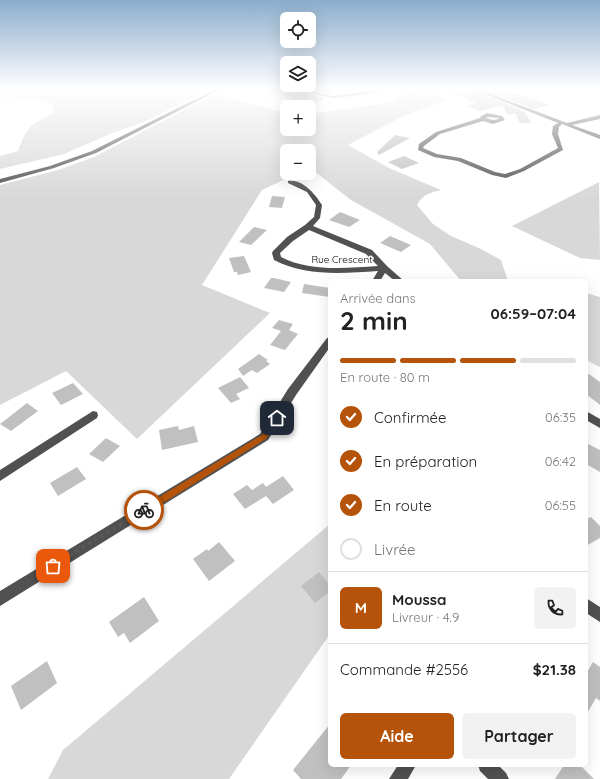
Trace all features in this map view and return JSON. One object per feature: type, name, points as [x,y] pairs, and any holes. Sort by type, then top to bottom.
[{"type":"street","points":[[0,181],[52,167],[94,152],[147,125]]},
{"type":"street","points":[[463,125],[438,133],[421,145],[420,149],[436,156],[459,159],[494,174],[506,176],[522,170],[561,149],[555,134],[556,126],[558,125]]},
{"type":"street","points":[[570,125],[600,137]]},
{"type":"street","name":"Rue Crescent","points":[[290,182],[310,191],[320,205],[317,218],[308,227],[290,239],[276,253],[277,258],[283,262],[309,269],[358,270],[384,268]]},
{"type":"street","name":"Rue Crescent","points":[[308,227],[369,252],[384,268],[398,279]]},
{"type":"street","points":[[377,279],[384,268]]},
{"type":"street","points":[[0,599],[264,436],[292,392],[328,343]]},
{"type":"street","points":[[0,476],[93,415]]},
{"type":"street","points":[[588,416],[600,424]]},
{"type":"street","points":[[588,606],[600,615]]},
{"type":"street","points":[[398,779],[407,767]]},
{"type":"street","points":[[488,767],[500,779]]},
{"type":"shaded area","points":[[33,125],[134,125],[64,154],[0,169],[0,156],[18,151],[24,136]]},
{"type":"shaded area","points":[[155,125],[280,125],[280,136],[316,136],[316,125],[385,125],[348,145],[389,168],[441,190],[424,196],[417,205],[433,224],[451,236],[481,249],[501,260],[507,279],[459,279],[430,244],[351,200],[316,172],[316,144],[280,144],[280,180],[283,180],[262,190],[202,285],[270,313],[137,439],[66,371],[0,405],[0,185],[58,170],[94,157]]},
{"type":"shaded area","points":[[599,182],[600,260],[580,258],[512,226]]},
{"type":"shaded area","points":[[588,294],[600,297],[600,367],[588,361]]},
{"type":"shaded area","points":[[328,526],[328,637],[229,779],[48,779],[63,750]]},
{"type":"building","points":[[395,135],[410,138],[379,155],[377,152]]},
{"type":"building","points":[[404,156],[419,163],[402,169],[388,162]]},
{"type":"building","points":[[272,196],[285,197],[282,208],[269,207]]},
{"type":"building","points":[[340,212],[360,220],[349,227],[329,220]]},
{"type":"building","points":[[254,227],[267,230],[251,245],[239,242]]},
{"type":"building","points":[[390,236],[411,245],[401,252],[380,243]]},
{"type":"building","points":[[244,256],[251,272],[238,275],[237,272],[234,272],[229,258]]},
{"type":"building","points":[[271,278],[291,282],[284,292],[264,288]]},
{"type":"building","points":[[304,284],[328,288],[328,297],[302,293]]},
{"type":"building","points":[[279,320],[293,324],[289,330],[298,334],[285,350],[270,345],[281,331],[272,328]]},
{"type":"building","points":[[259,354],[268,360],[266,361],[270,364],[257,373],[252,370],[243,376],[238,369]]},
{"type":"building","points":[[588,373],[600,382],[600,405],[588,396]]},
{"type":"building","points":[[240,377],[249,388],[236,394],[240,399],[231,403],[218,388]]},
{"type":"building","points":[[73,383],[83,394],[61,405],[52,393]]},
{"type":"building","points":[[27,403],[38,411],[11,431],[0,424]]},
{"type":"building","points":[[178,426],[179,430],[194,426],[198,442],[162,450],[159,430]]},
{"type":"building","points":[[106,438],[120,446],[103,462],[89,454]]},
{"type":"building","points":[[588,444],[600,450],[600,472],[588,465]]},
{"type":"building","points":[[77,467],[86,479],[58,496],[50,483]]},
{"type":"building","points":[[283,476],[294,490],[273,504],[266,496],[245,509],[233,494],[247,485],[252,490],[263,483],[266,487]]},
{"type":"building","points":[[591,517],[600,526],[600,538],[588,545],[588,518]]},
{"type":"building","points":[[219,542],[235,561],[209,581],[193,559],[207,549],[208,551]]},
{"type":"building","points":[[319,572],[328,583],[328,593],[315,603],[301,586]]},
{"type":"building","points":[[144,597],[159,621],[130,643],[124,633],[118,637],[109,622]]},
{"type":"building","points":[[47,661],[57,683],[21,710],[11,686]]},
{"type":"building","points":[[593,662],[600,667],[600,701],[596,698],[588,712],[588,671]]},
{"type":"building","points":[[328,726],[328,767],[350,767],[341,779],[301,779],[293,770]]},
{"type":"building","points":[[563,767],[582,767],[594,779],[555,779]]},
{"type":"way so far","points":[[53,566],[144,510]]},
{"type":"route","points":[[144,510],[264,436],[277,418]]}]
